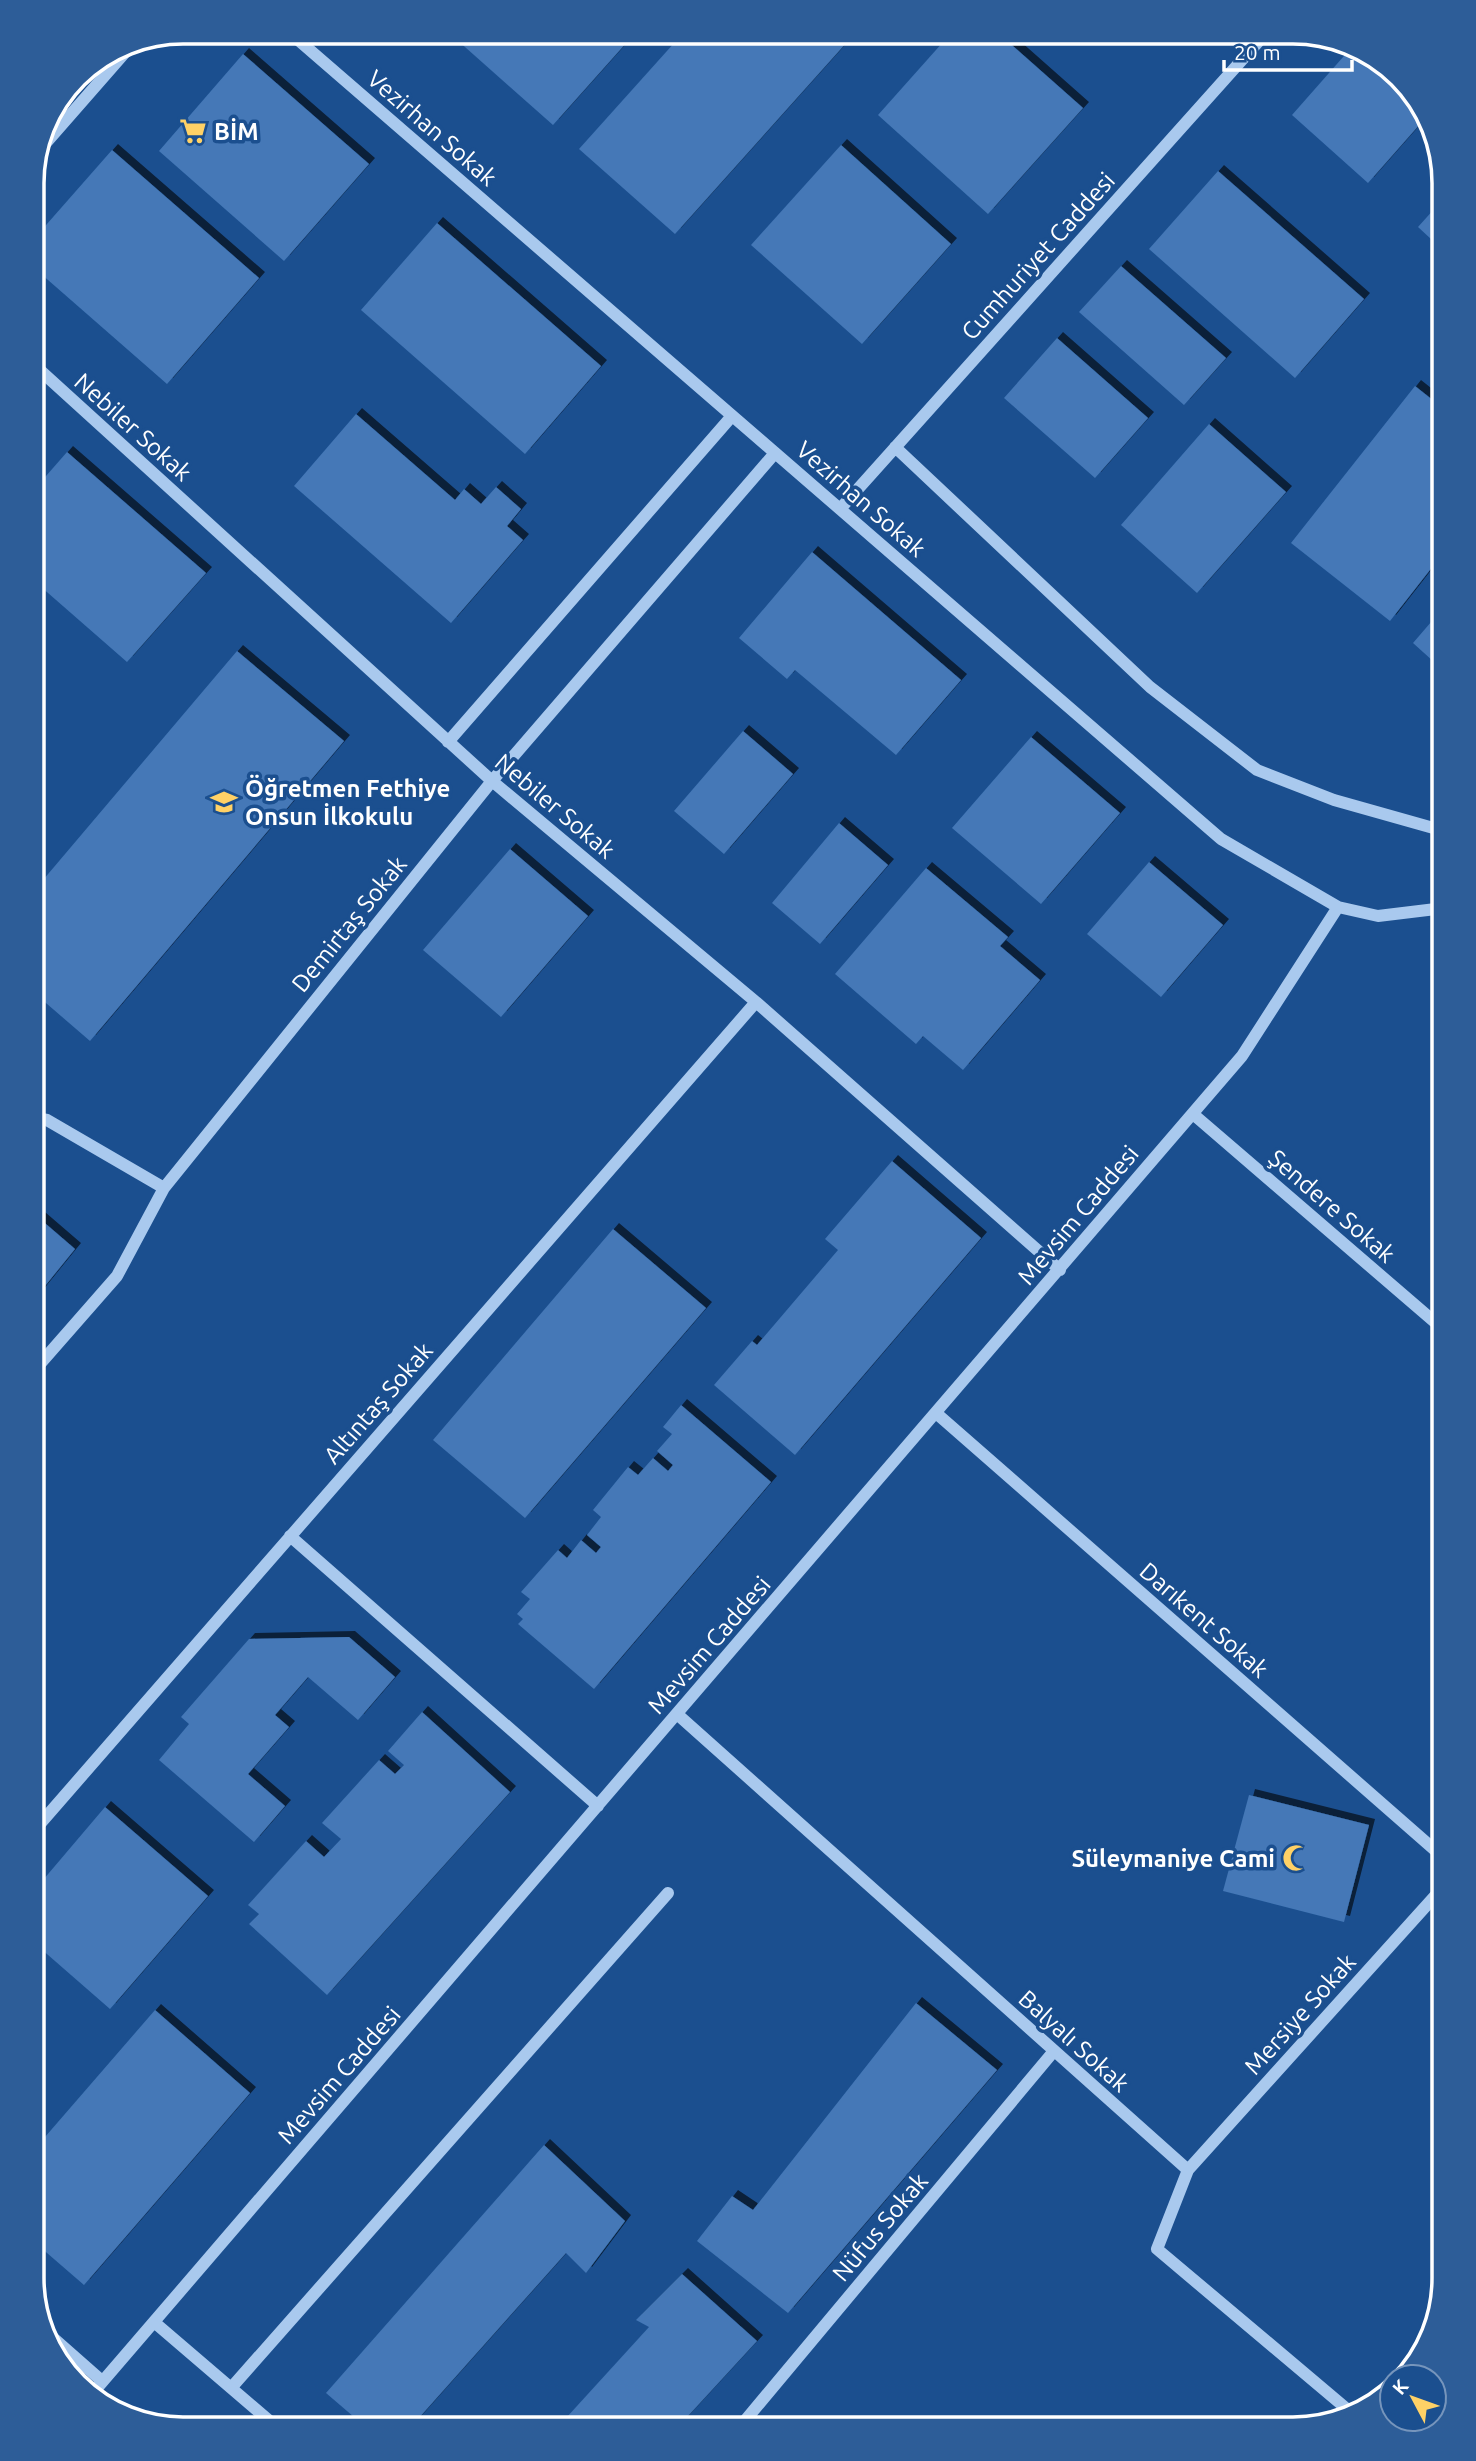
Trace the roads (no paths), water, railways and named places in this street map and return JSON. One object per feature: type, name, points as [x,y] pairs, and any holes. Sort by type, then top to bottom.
[{"type":"street","name":"Vezirhan Sokak","points":[[303,44],[1221,839],[1338,907],[1378,916],[1432,909]]},
{"type":"street","name":"Cumhuriyet Caddesi","points":[[840,509],[1256,44]]},
{"type":"street","points":[[52,135],[119,59]]},
{"type":"street","name":"Nebiler Sokak","points":[[44,374],[492,781],[756,1002],[1059,1270]]},
{"type":"street","points":[[448,742],[732,416]]},
{"type":"street","points":[[895,447],[1150,687],[1257,770],[1334,800],[1432,828]]},
{"type":"street","name":"Demirtaş Sokak","points":[[44,1359],[117,1276],[164,1188],[492,781],[775,453]]},
{"type":"street","name":"Mevsim Caddesi","points":[[97,2387],[1242,1056],[1338,907]]},
{"type":"street","name":"Altıntaş Sokak","points":[[44,1819],[756,1002]]},
{"type":"street","name":"Şendere Sokak","points":[[1192,1114],[1432,1320]]},
{"type":"street","points":[[44,1119],[164,1188]]},
{"type":"street","name":"Darıkent Sokak","points":[[936,1413],[1432,1847]]},
{"type":"street","points":[[290,1536],[598,1806]]},
{"type":"street","name":"Balyalı Sokak","points":[[677,1714],[1188,2170]]},
{"type":"street","points":[[231,2388],[668,1893]]},
{"type":"street","name":"Mersiye Sokak","points":[[1188,2170],[1432,1899]]},
{"type":"street","name":"Nüfus Sokak","points":[[748,2417],[1054,2051]]},
{"type":"street","points":[[1188,2170],[1157,2249],[1345,2407]]},
{"type":"street","points":[[154,2322],[265,2417]]},
{"type":"street","points":[[60,2344],[102,2381]]},
{"type":"place","name":"BİM","points":[[193,131]]},
{"type":"place","name":"Öğretmen Fethiye Onsun İlkokulu","points":[[224,802]]},
{"type":"place","name":"Süleymaniye Cami","points":[[1296,1858]]}]
